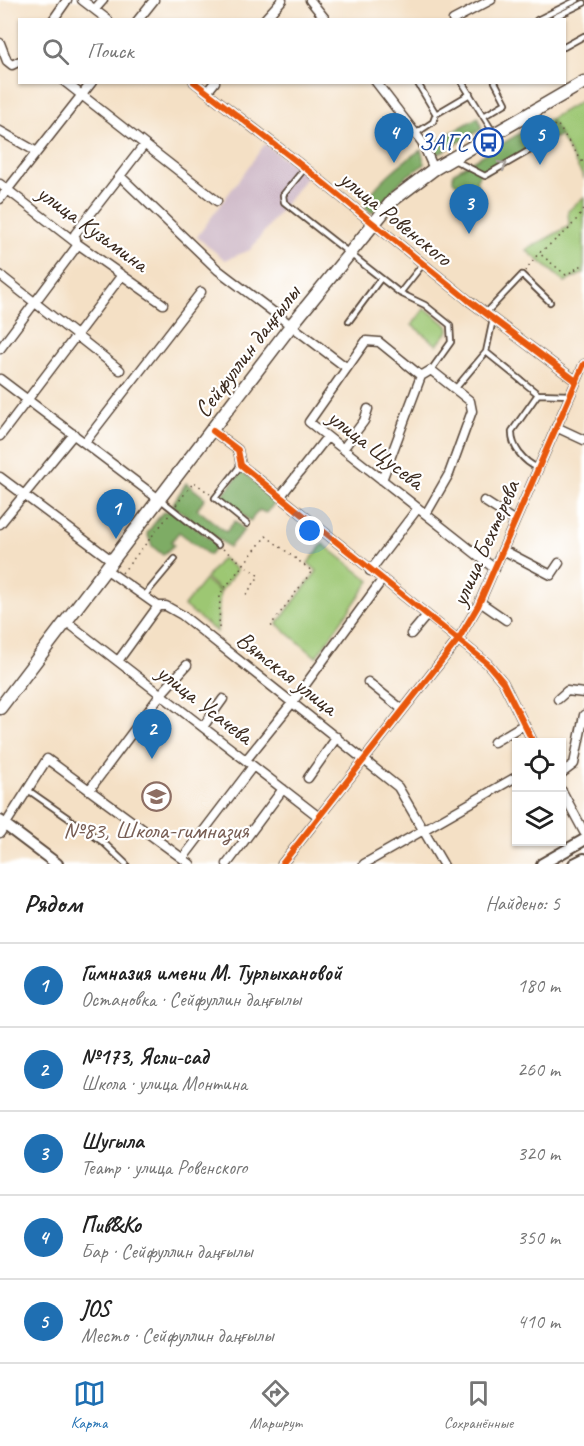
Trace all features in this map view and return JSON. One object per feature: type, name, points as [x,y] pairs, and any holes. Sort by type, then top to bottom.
[{"type":"main road","name":"Сейфуллин даңғылы","points":[[0,708],[290,327],[393,200],[434,169],[584,82]]},
{"type":"street","points":[[54,18],[67,0]]},
{"type":"street","points":[[82,0],[106,18]]},
{"type":"street","points":[[95,9],[103,0]]},
{"type":"street","points":[[140,18],[154,0]]},
{"type":"street","points":[[266,18],[282,0]]},
{"type":"street","points":[[310,0],[324,18]]},
{"type":"street","points":[[457,18],[490,0]]},
{"type":"street","points":[[0,43],[7,61],[12,65],[18,62]]},
{"type":"street","points":[[68,84],[217,201]]},
{"type":"street","points":[[0,199],[4,186],[37,152],[90,84]]},
{"type":"street","name":"улица Ровенского","points":[[197,84],[489,316],[576,381]]},
{"type":"street","points":[[207,92],[213,84]]},
{"type":"street","points":[[378,84],[415,134],[434,169]]},
{"type":"street","points":[[0,131],[37,152]]},
{"type":"street","points":[[0,349],[77,246],[75,234],[144,145]]},
{"type":"street","points":[[120,176],[218,270],[290,327],[347,368]]},
{"type":"street","name":"улица Кузьмина","points":[[4,186],[75,242],[163,304]]},
{"type":"street","points":[[0,436],[122,274]]},
{"type":"street","points":[[0,275],[120,370]]},
{"type":"street","points":[[85,442],[201,292]]},
{"type":"street","name":"улица Щусева","points":[[421,376],[379,342],[366,341],[309,422],[495,569]]},
{"type":"street","name":"улица Бехтерева","points":[[282,864],[458,640],[480,602],[584,363]]},
{"type":"street","points":[[382,480],[395,452],[421,376],[431,370],[470,401],[472,411],[449,474],[426,514]]},
{"type":"street","points":[[0,379],[160,500]]},
{"type":"street","points":[[343,450],[364,421],[368,409]]},
{"type":"street","points":[[556,427],[584,440]]},
{"type":"street","points":[[213,431],[238,450],[241,465],[496,672],[531,738]]},
{"type":"street","points":[[0,524],[74,434]]},
{"type":"street","points":[[280,497],[327,437]]},
{"type":"street","name":"Вятская улица","points":[[0,477],[110,566],[117,578],[158,606],[166,606],[182,615],[365,758],[398,787],[443,864]]},
{"type":"street","points":[[484,501],[515,521]]},
{"type":"street","points":[[370,571],[418,508]]},
{"type":"street","points":[[503,550],[551,575],[559,563]]},
{"type":"street","points":[[183,858],[382,580]]},
{"type":"street","points":[[480,602],[506,620]]},
{"type":"street","points":[[118,661],[158,606]]},
{"type":"street","points":[[411,634],[427,615]]},
{"type":"street","name":"улица Усачева","points":[[67,622],[319,817]]},
{"type":"street","points":[[90,789],[160,694],[187,665]]},
{"type":"street","points":[[368,682],[403,710]]},
{"type":"street","points":[[558,699],[567,691],[584,693]]},
{"type":"street","points":[[202,727],[223,699]]},
{"type":"street","points":[[566,770],[574,764],[584,715]]},
{"type":"street","points":[[494,742],[523,725]]},
{"type":"street","points":[[308,778],[337,737]]},
{"type":"street","points":[[57,864],[2,826],[47,759],[190,864]]},
{"type":"street","points":[[364,864],[512,779]]},
{"type":"street","points":[[226,864],[283,789]]},
{"type":"street","points":[[566,801],[584,832]]},
{"type":"street","points":[[542,864],[584,840]]},
{"type":"lane","points":[[541,18],[577,0]]},
{"type":"lane","points":[[555,18],[584,3]]},
{"type":"lane","points":[[566,46],[584,36]]},
{"type":"lane","points":[[418,84],[436,114]]},
{"type":"lane","points":[[463,84],[495,134]]},
{"type":"lane","points":[[484,116],[506,103],[498,84]]},
{"type":"lane","points":[[415,134],[433,122],[436,114],[470,94]]},
{"type":"lane","points":[[452,159],[485,176],[532,149],[530,114]]},
{"type":"lane","points":[[305,168],[282,199],[381,278],[424,305],[450,325],[451,342],[431,370]]},
{"type":"lane","points":[[400,292],[423,264]]},
{"type":"lane","points":[[455,389],[486,352],[489,316],[522,276],[550,302]]},
{"type":"lane","points":[[349,321],[381,278]]},
{"type":"lane","points":[[486,352],[538,394],[570,395]]},
{"type":"lane","points":[[538,394],[512,431],[511,438],[521,456],[538,468]]},
{"type":"lane","points":[[241,465],[215,498],[247,524]]},
{"type":"lane","points":[[160,500],[218,545]]},
{"type":"lane","points":[[144,597],[175,559]]},
{"type":"lane","points":[[27,789],[104,843],[126,864]]},
{"type":"path","points":[[532,138],[557,124],[584,164]]},
{"type":"path","points":[[522,276],[539,253],[568,230],[584,210]]},
{"type":"path","points":[[539,253],[566,275],[584,264]]},
{"type":"path","points":[[117,578],[194,482],[215,498]]},
{"type":"path","points":[[162,513],[167,516]]},
{"type":"path","points":[[219,628],[220,594],[266,536],[312,571],[270,625],[273,628]]},
{"type":"path","points":[[218,545],[259,576],[245,596]]},
{"type":"path","points":[[297,566],[300,561]]},
{"type":"shaded area","points":[[265,144],[307,176],[250,250],[225,260],[197,237]]},
{"type":"green space","points":[[584,99],[584,178],[550,119]]},
{"type":"green space","points":[[478,117],[482,129],[439,154],[430,145]]},
{"type":"green space","points":[[550,119],[560,136],[534,146],[534,125]]},
{"type":"green space","points":[[530,127],[530,148],[486,173],[481,172],[476,181],[484,198],[472,196],[453,181],[453,173]]},
{"type":"green space","points":[[421,150],[425,164],[404,178],[372,213],[366,208],[372,192],[379,184],[397,167]]},
{"type":"green space","points":[[584,197],[584,273],[565,282],[526,250],[569,226],[568,211]]},
{"type":"green space","points":[[425,308],[448,326],[449,330],[437,345],[412,325]]},
{"type":"green space","points":[[242,471],[277,501],[266,513],[259,510],[250,521],[221,497]]},
{"type":"green space","points":[[186,483],[205,498],[197,509],[226,532],[235,521],[244,530],[229,547],[172,505]]},
{"type":"green space","points":[[173,510],[218,545],[209,555],[179,532],[171,542],[174,545],[163,555],[152,546],[147,533],[162,513]]},
{"type":"green space","points":[[323,544],[370,581],[316,657],[277,624],[317,571],[308,563]]},
{"type":"green space","points":[[222,558],[237,570],[221,591],[206,578]]},
{"type":"green space","points":[[205,580],[220,592],[217,632],[184,606]]},
{"type":"cycle path","points":[[197,84],[468,300],[576,381]]},
{"type":"cycle path","points":[[282,864],[458,640],[478,606],[584,364]]},
{"type":"cycle path","points":[[213,431],[238,450],[241,465],[487,663],[503,682],[531,738]]},
{"type":"place","name":"ЗАГС","points":[[489,142]]},
{"type":"place","name":"Пив&Ко","points":[[394,163]]},
{"type":"place","name":"JOS","points":[[540,165]]},
{"type":"place","name":"Шугыла","points":[[469,234]]},
{"type":"place","name":"Гимназия имени М. Турлыхановой","points":[[116,539]]},
{"type":"place","name":"№173, Ясли-сад","points":[[152,759]]},
{"type":"place","name":"№83, Школа-гимназия","points":[[156,797]]}]
